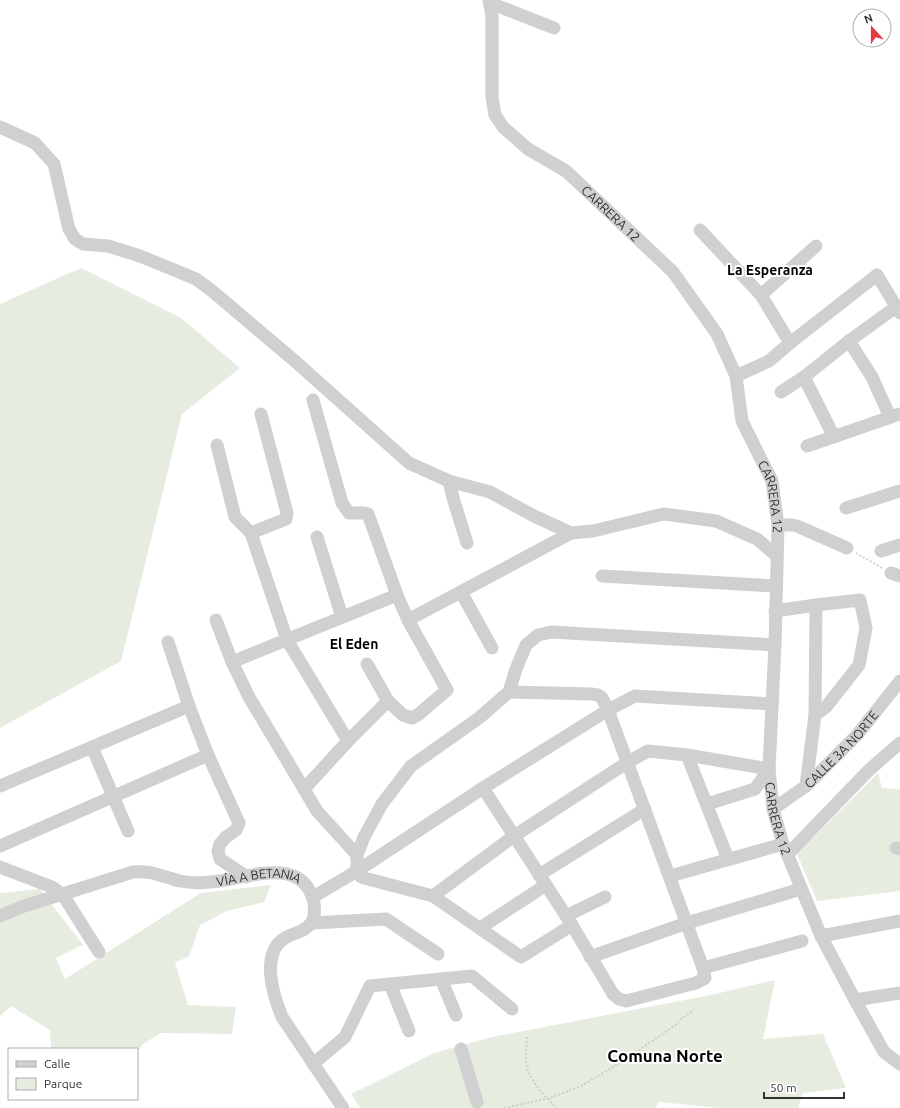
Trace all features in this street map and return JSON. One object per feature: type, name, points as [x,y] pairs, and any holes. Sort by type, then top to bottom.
[{"type":"street","points":[[490,2],[554,28]]},
{"type":"street","name":"CARRERA 12","points":[[490,2],[492,16],[492,97],[495,115],[503,127],[528,149],[566,171],[673,272],[717,334],[736,376],[742,420],[772,481],[778,525],[769,769],[773,809],[801,889],[821,936],[884,1052],[900,1064]]},
{"type":"street","points":[[0,127],[35,143],[54,164],[69,229],[75,239],[84,244],[108,246],[140,256],[196,279],[296,362],[409,463],[449,481],[490,492],[534,516],[571,533]]},
{"type":"street","points":[[700,230],[761,295],[790,343]]},
{"type":"street","points":[[761,295],[816,246]]},
{"type":"street","points":[[736,376],[769,361],[877,275],[898,310],[849,342],[804,377],[781,392]]},
{"type":"street","points":[[807,446],[895,416],[849,342]]},
{"type":"street","points":[[804,377],[834,437]]},
{"type":"street","points":[[313,400],[342,503],[348,512],[368,514],[397,595],[408,620],[447,690],[420,714],[412,718],[403,715],[388,701],[367,664]]},
{"type":"street","points":[[251,533],[286,519],[287,513],[262,414]]},
{"type":"street","points":[[217,445],[235,517],[251,533],[287,640],[348,741]]},
{"type":"street","points":[[449,481],[467,543]]},
{"type":"street","points":[[846,508],[900,492]]},
{"type":"street","points":[[408,620],[571,533],[593,532],[664,514],[716,521],[757,539],[777,556]]},
{"type":"street","points":[[778,525],[797,526],[847,548]]},
{"type":"street","points":[[317,537],[342,618]]},
{"type":"street","points":[[881,551],[900,546]]},
{"type":"street","points":[[602,576],[775,586]]},
{"type":"street","points":[[461,592],[492,648]]},
{"type":"street","points":[[232,662],[397,595]]},
{"type":"street","points":[[775,611],[860,600],[866,628],[859,665],[826,707],[815,715]]},
{"type":"street","points":[[806,786],[815,715],[816,605]]},
{"type":"street","points":[[216,620],[232,662],[250,697],[304,790],[317,811],[357,856]]},
{"type":"street","points":[[605,897],[569,921],[521,957],[433,896],[360,876],[357,871],[357,856],[364,837],[382,804],[411,766],[478,718],[509,692],[516,669],[526,645],[538,635],[551,632],[774,645]]},
{"type":"street","points":[[168,642],[189,706],[208,754],[239,823],[236,830],[226,837],[220,844],[218,851],[220,859],[246,877]]},
{"type":"street","name":"CALLE 3A NORTE","points":[[773,809],[806,786],[857,735],[899,684]]},
{"type":"street","points":[[483,788],[569,921],[613,994],[619,999],[626,1001],[696,983],[705,978],[703,968],[670,876],[628,762],[602,698],[598,695],[509,692]]},
{"type":"street","points":[[313,897],[357,871],[483,788],[608,710],[636,696],[772,704]]},
{"type":"street","points":[[304,790],[348,741],[388,701]]},
{"type":"street","points":[[0,786],[189,706]]},
{"type":"street","points":[[670,876],[728,859],[786,849],[869,770],[900,743]]},
{"type":"street","points":[[92,747],[128,830]]},
{"type":"street","points":[[433,896],[514,836],[628,762],[648,751],[687,755],[769,769],[755,789],[706,804]]},
{"type":"street","points":[[0,846],[208,754]]},
{"type":"street","points":[[687,755],[728,859]]},
{"type":"street","points":[[480,928],[543,880],[645,809]]},
{"type":"street","points":[[0,867],[52,887],[63,895],[99,952]]},
{"type":"street","name":"VÍA A BETANIA","points":[[0,916],[21,907],[63,895],[120,875],[143,871],[181,881],[191,882],[227,881],[265,872],[282,872],[297,877],[308,888],[313,897],[315,911],[312,923]]},
{"type":"street","points":[[590,957],[687,923],[801,889]]},
{"type":"street","points":[[343,1108],[282,1017],[272,987],[272,954],[279,943],[285,938],[300,932],[312,923],[386,919],[438,954]]},
{"type":"street","points":[[821,936],[900,921]]},
{"type":"street","points":[[703,968],[802,941]]},
{"type":"street","points":[[313,1064],[345,1037],[370,986],[472,976],[512,1009]]},
{"type":"street","points":[[442,979],[456,1015]]},
{"type":"street","points":[[390,984],[409,1030]]},
{"type":"street","points":[[855,1000],[900,993]]},
{"type":"street","points":[[461,1049],[477,1102]]},
{"type":"path","points":[[847,548],[896,574]]},
{"type":"path","points":[[504,1108],[553,1097],[581,1086],[622,1062],[677,1024],[682,1018],[694,1010]]},
{"type":"path","points":[[526,1037],[526,1063],[530,1076],[556,1108]]},
{"type":"green space","points":[[81,268],[181,318],[240,368],[182,414],[121,661],[0,728],[0,304]]},
{"type":"green space","points":[[878,773],[882,788],[900,789],[900,891],[817,901],[797,854]]},
{"type":"green space","points":[[271,885],[264,902],[227,911],[200,925],[189,956],[175,963],[188,1005],[236,1007],[232,1034],[161,1033],[143,1044],[138,1051],[138,1048],[51,1048],[50,1030],[11,1006],[0,1016],[0,893],[40,889],[83,945],[56,958],[65,979],[201,893]]},
{"type":"green space","points":[[775,980],[763,1039],[823,1034],[846,1088],[803,1093],[798,1108],[721,1108],[659,1102],[655,1108],[360,1108],[351,1094],[434,1053],[492,1037],[711,995]]},
{"type":"district","name":"La Esperanza","points":[[770,270]]},
{"type":"district","name":"El Eden","points":[[354,644]]},
{"type":"district","name":"Comuna Norte","points":[[665,1056]]}]
